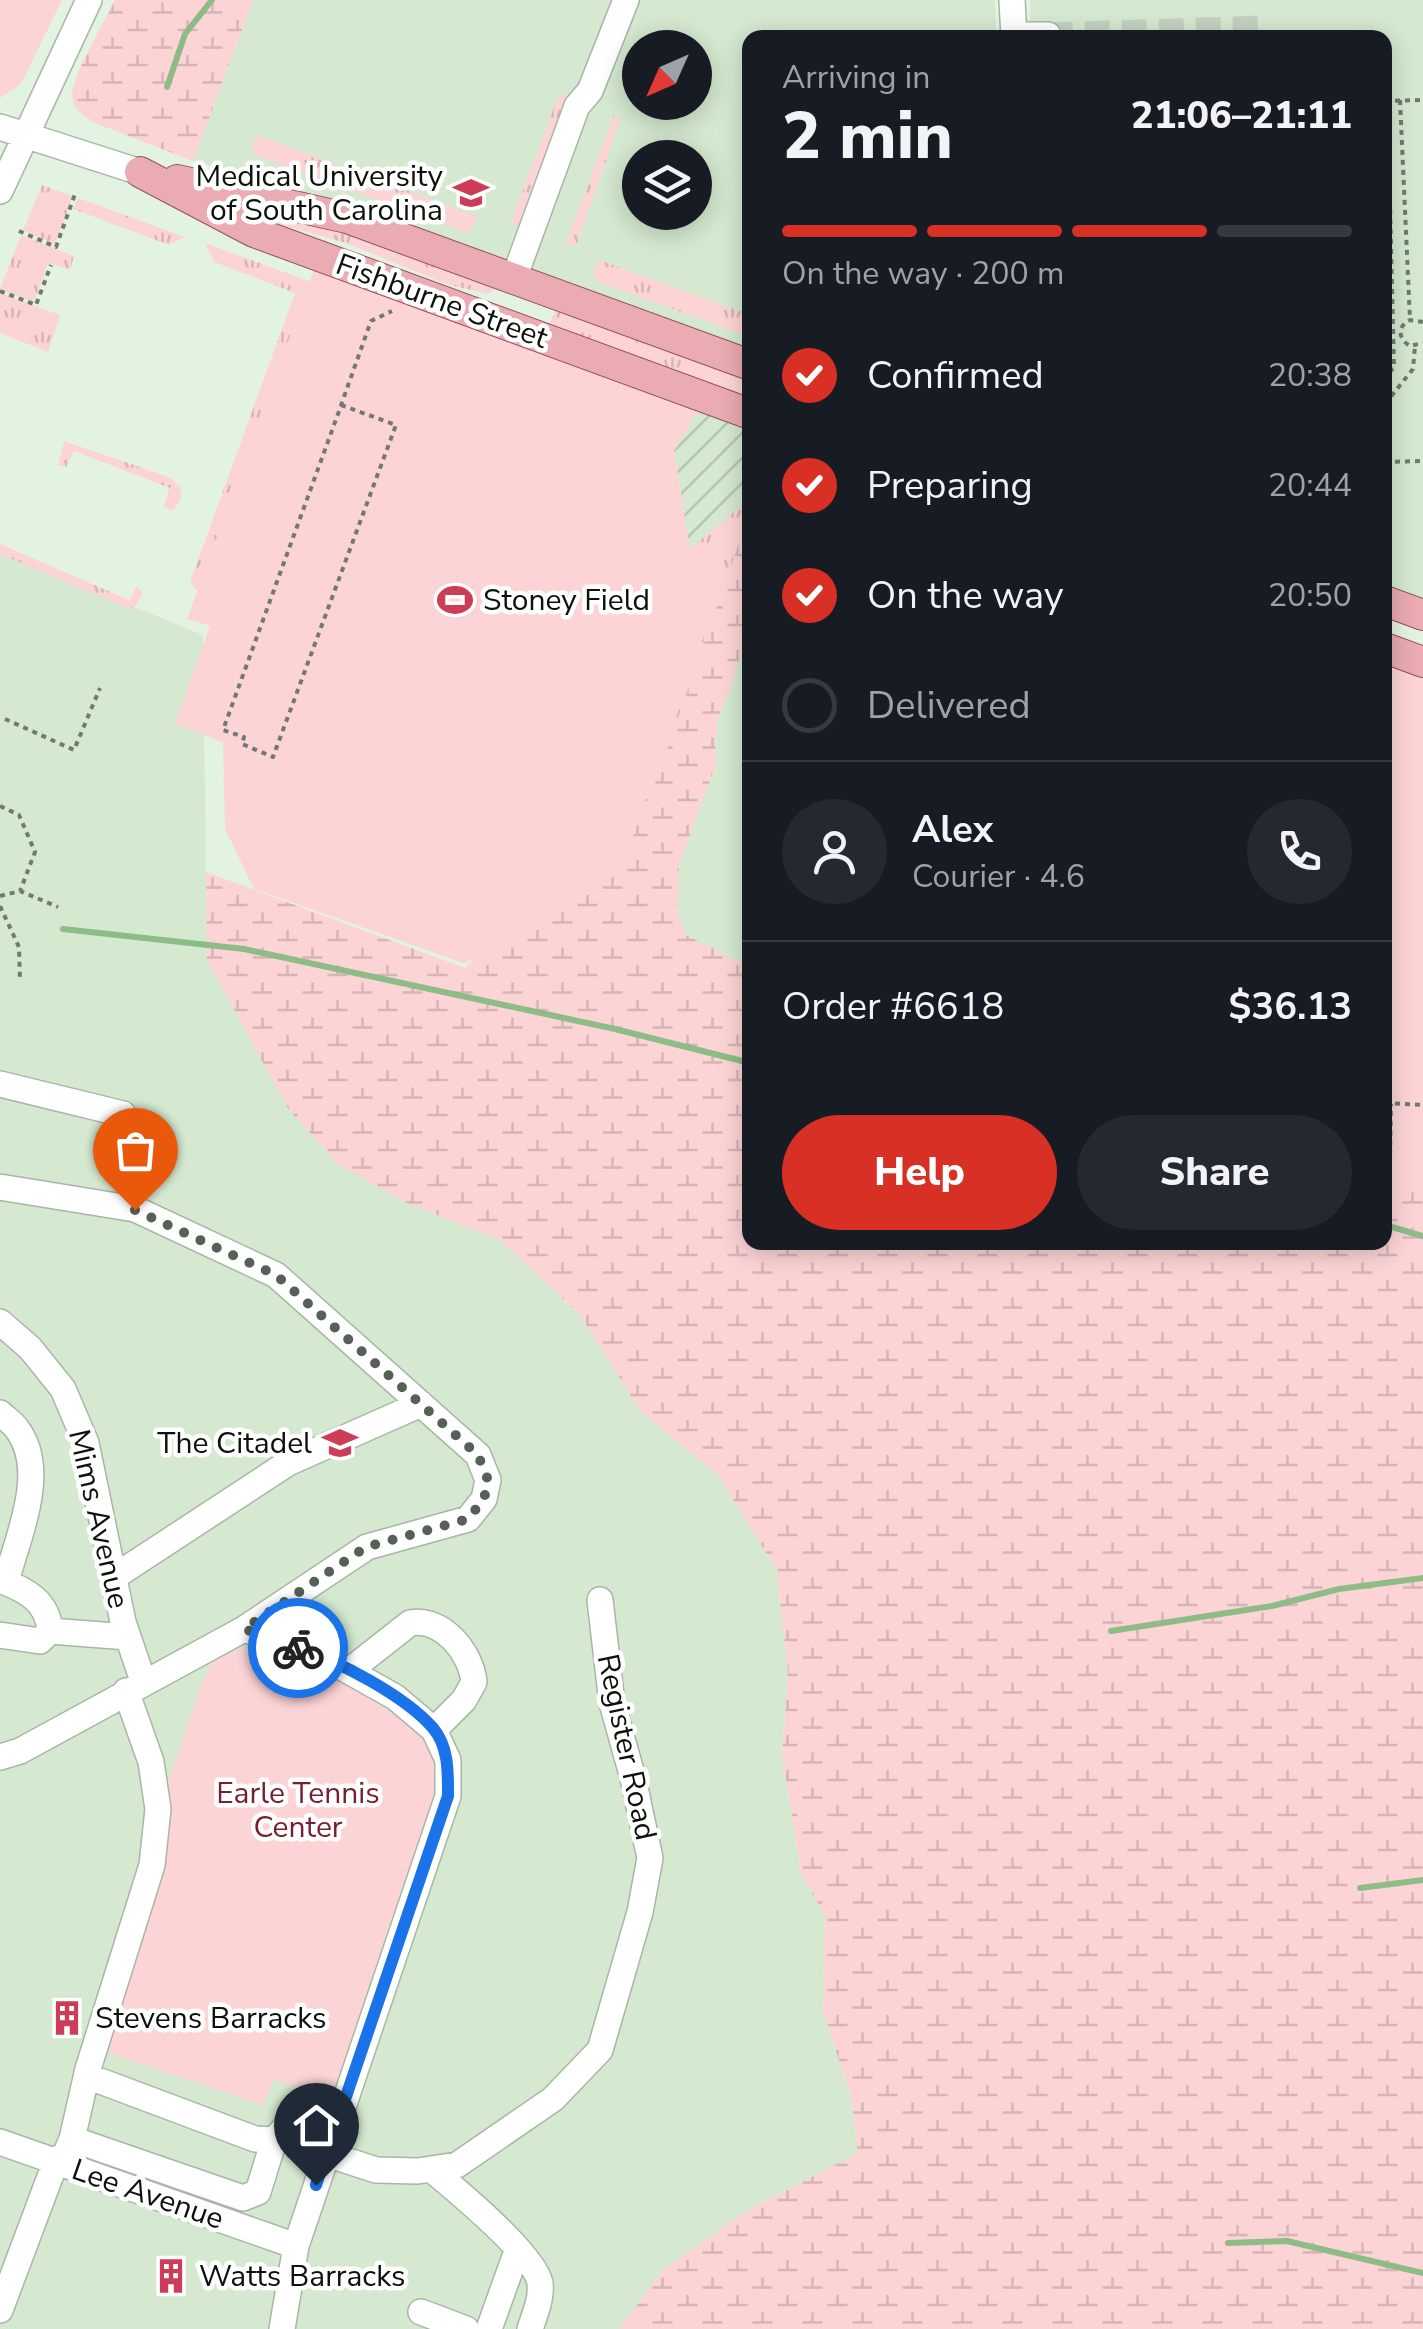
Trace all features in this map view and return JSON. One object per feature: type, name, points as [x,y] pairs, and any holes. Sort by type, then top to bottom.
[{"type":"main road","name":"Fishburne Street","points":[[140,172],[347,218],[742,363]]},
{"type":"main road","name":"Fishburne Street","points":[[140,172],[254,232],[742,411]]},
{"type":"main road","points":[[511,327],[520,280]]},
{"type":"main road","points":[[1392,604],[1423,616]]},
{"type":"main road","points":[[1392,651],[1423,662]]},
{"type":"street","points":[[0,191],[12,131],[89,0]]},
{"type":"street","points":[[520,280],[576,106],[590,90],[626,0]]},
{"type":"street","points":[[1012,0],[1014,30]]},
{"type":"street","name":"Fishburne Street","points":[[12,131],[140,172]]},
{"type":"street","points":[[0,1084],[122,1114]]},
{"type":"street","points":[[0,1187],[135,1210],[276,1275],[478,1455],[488,1480],[484,1499],[468,1519],[366,1547],[244,1629],[20,1751],[0,1756]]},
{"type":"street","name":"Mims Avenue","points":[[0,1322],[30,1348],[63,1389],[86,1443],[128,1637],[158,1810],[152,1866],[87,2076],[72,2139]]},
{"type":"street","points":[[114,1578],[288,1463],[421,1404]]},
{"type":"street","points":[[0,1413],[18,1430],[30,1454],[31,1482],[3,1581],[23,1588],[50,1617],[50,1630],[40,1641],[0,1635]]},
{"type":"street","name":"Register Road","points":[[326,2154],[376,2170],[456,2165],[553,2099],[600,2050],[640,1912],[650,1858],[612,1703],[600,1600]]},
{"type":"street","points":[[349,1671],[410,1623],[421,1621],[443,1630],[468,1658],[474,1682],[464,1700],[434,1730]]},
{"type":"street","points":[[244,1629],[320,1655],[394,1697],[434,1730],[448,1760],[448,1796],[296,2246],[282,2329]]},
{"type":"street","points":[[50,1630],[128,1637]]},
{"type":"street","points":[[87,2076],[255,2139],[274,2140]]},
{"type":"street","points":[[0,2310],[56,2162],[66,2153],[72,2139],[243,2198],[258,2192],[274,2140],[295,2118],[335,2129]]},
{"type":"street","name":"Lee Avenue","points":[[0,2142],[296,2246]]},
{"type":"street","points":[[431,2169],[492,2221],[540,2278],[540,2296],[530,2329]]},
{"type":"street","points":[[173,2203],[182,2177]]},
{"type":"street","points":[[489,2329],[517,2251]]},
{"type":"street","points":[[422,2312],[466,2329]]},
{"type":"path","points":[[1400,100],[1410,320]]},
{"type":"path","points":[[1392,101],[1423,100]]},
{"type":"path","points":[[19,231],[56,247],[75,194]]},
{"type":"path","points":[[1392,248],[1407,247]]},
{"type":"path","points":[[0,291],[36,304],[51,265]]},
{"type":"path","points":[[1392,288],[1392,370]]},
{"type":"path","points":[[341,404],[396,425],[273,757],[242,744],[244,737],[223,730],[341,404],[372,321],[396,310]]},
{"type":"path","points":[[1415,346],[1401,337],[1402,325],[1410,320],[1423,322]]},
{"type":"path","points":[[1415,346],[1423,343]]},
{"type":"path","points":[[1392,395],[1413,369],[1415,346]]},
{"type":"path","points":[[1392,462],[1423,461]]},
{"type":"path","points":[[4,719],[74,750],[100,688]]},
{"type":"path","points":[[65,755],[68,748]]},
{"type":"path","points":[[0,806],[20,815],[35,852],[20,890]]},
{"type":"path","points":[[28,834],[34,831]]},
{"type":"path","points":[[0,896],[20,890],[58,907]]},
{"type":"path","points":[[0,906],[19,947],[20,980]]},
{"type":"path","points":[[1392,1104],[1423,1105]]},
{"type":"shaded area","name":"Medical University of South Carolina","points":[[253,0],[995,0],[996,30],[742,30],[742,351],[359,211],[193,161]]},
{"type":"shaded area","points":[[1030,0],[1423,0],[1423,603],[1392,592],[1392,30],[1031,30]]},
{"type":"shaded area","points":[[699,408],[742,424],[742,529],[723,582],[693,570],[674,451]]},
{"type":"shaded area","points":[[742,529],[742,996],[594,946]]},
{"type":"shaded area","name":"The Citadel","points":[[0,552],[203,635],[207,960],[411,1205],[499,1239],[580,1315],[641,1412],[718,1475],[776,1569],[788,1670],[782,1756],[802,1876],[825,1914],[823,2013],[850,2092],[858,2153],[748,2210],[664,2269],[619,2329],[0,2329]]},
{"type":"green space","points":[[0,0],[62,0],[21,84],[0,98]]},
{"type":"green space","points":[[115,0],[253,0],[193,161],[95,123],[74,104],[77,74]]},
{"type":"green space","points":[[564,95],[567,100],[520,225],[511,222],[558,97]]},
{"type":"green space","points":[[614,114],[620,120],[576,246],[566,243]]},
{"type":"green space","points":[[256,135],[479,217],[468,233],[255,155],[252,149]]},
{"type":"green space","points":[[42,185],[73,196],[55,244],[23,230]]},
{"type":"green space","points":[[78,198],[185,237],[169,245],[73,209]]},
{"type":"green space","points":[[255,211],[344,230],[495,286],[495,290],[488,294],[446,284],[346,243],[260,219]]},
{"type":"green space","points":[[21,235],[74,256],[70,270],[48,263],[34,302],[0,289]]},
{"type":"green space","points":[[205,243],[333,290],[218,598],[197,591],[190,582],[295,293],[214,262]]},
{"type":"green space","points":[[599,260],[742,312],[742,334],[596,281],[594,273]]},
{"type":"green space","name":"Stoney Field","points":[[315,267],[699,408],[674,451],[693,569],[723,582],[627,853],[464,963],[254,889],[225,829],[223,742],[175,724],[210,626],[187,619]]},
{"type":"green space","points":[[0,293],[60,315],[48,352],[0,333]]},
{"type":"green space","points":[[557,309],[742,375],[742,400],[551,327]]},
{"type":"green space","points":[[64,441],[169,477],[181,488],[181,499],[173,511],[164,506],[170,488],[74,451],[66,467],[58,465]]},
{"type":"green space","points":[[741,506],[742,534],[655,784],[641,791],[653,646],[691,548]]},
{"type":"green space","points":[[742,534],[742,650],[719,714],[716,764],[679,865],[678,913],[686,935],[742,963],[742,1250],[1392,1250],[1392,1174],[1423,1167],[1423,2329],[619,2329],[664,2269],[748,2210],[858,2153],[850,2092],[823,2013],[825,1915],[802,1876],[782,1756],[788,1670],[776,1569],[718,1475],[641,1412],[580,1315],[499,1239],[411,1205],[339,1165],[289,1110],[207,960],[206,872],[465,968],[473,959],[464,963],[391,937],[655,784]]},
{"type":"green space","points":[[0,544],[129,600],[137,586],[143,594],[130,609],[0,554]]},
{"type":"green space","points":[[1392,661],[1423,672],[1423,1188],[1392,1190]]},
{"type":"green space","name":"Earle Tennis Center","points":[[245,1647],[323,1673],[375,1696],[397,1711],[432,1752],[441,1781],[338,2100],[274,2079],[263,2105],[94,2048],[164,1796],[201,1685],[213,1661]]},
{"type":"waterway","points":[[167,87],[185,34],[212,0]]},
{"type":"waterway","points":[[63,929],[244,949],[615,1029],[742,1061]]},
{"type":"waterway","points":[[1392,1227],[1423,1236]]},
{"type":"waterway","points":[[1111,1631],[1272,1606],[1339,1589],[1423,1578]]},
{"type":"waterway","points":[[1360,1888],[1423,1880]]},
{"type":"waterway","points":[[1228,2243],[1287,2241],[1423,2273]]},
{"type":"tunnel","points":[[1205,30],[1268,28]]},
{"type":"way so far","points":[[135,1210],[276,1275],[478,1455],[488,1480],[484,1499],[468,1519],[366,1547],[244,1629],[298,1648]]},
{"type":"place","name":"Medical University of South Carolina","points":[[471,193]]},
{"type":"place","name":"Stoney Field","points":[[455,600]]},
{"type":"place","name":"The Citadel","points":[[340,1443]]},
{"type":"place","name":"Stevens Barracks","points":[[67,2018]]},
{"type":"place","name":"Watts Barracks","points":[[171,2276]]},
{"type":"route","points":[[298,1648],[320,1655],[394,1697],[434,1730],[448,1760],[448,1796],[316,2185]]}]
